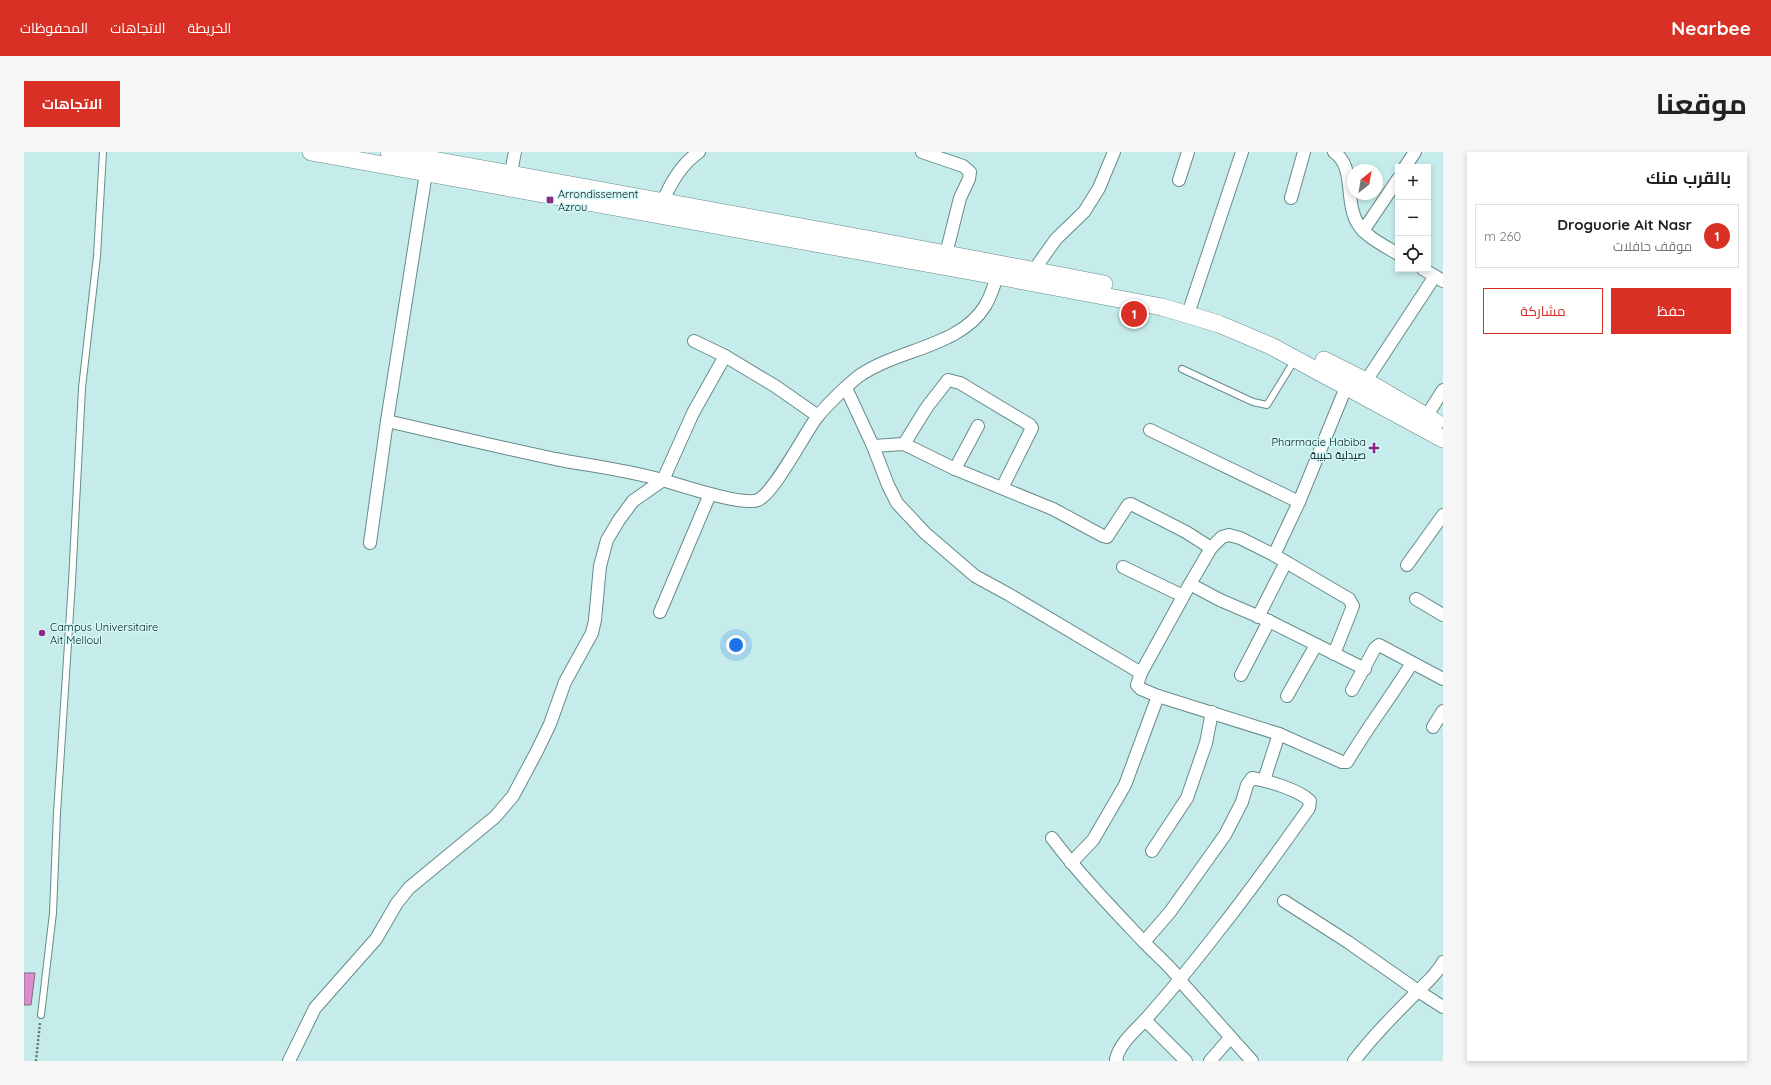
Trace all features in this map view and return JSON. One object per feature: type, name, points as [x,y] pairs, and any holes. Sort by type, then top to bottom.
[{"type":"main road","points":[[311,152],[328,153],[426,173],[509,181]]},
{"type":"main road","points":[[389,152],[509,181],[999,270],[1132,290],[1191,305],[1259,329],[1309,352],[1443,439]]},
{"type":"main road","points":[[660,208],[946,254],[999,270]]},
{"type":"main road","points":[[1030,275],[1162,307],[1245,334],[1296,358],[1354,380],[1443,426]]},
{"type":"street","points":[[509,181],[515,152]]},
{"type":"street","points":[[660,208],[676,176],[685,164],[700,152]]},
{"type":"street","points":[[922,152],[963,166],[970,172],[969,179],[960,198],[946,254]]},
{"type":"street","points":[[1030,275],[1056,239],[1084,212],[1099,188],[1114,152]]},
{"type":"street","points":[[1179,180],[1188,152]]},
{"type":"street","points":[[1191,305],[1242,152]]},
{"type":"street","points":[[1291,198],[1304,152]]},
{"type":"street","points":[[1334,152],[1342,158],[1344,162],[1353,216],[1363,231],[1395,252]]},
{"type":"street","points":[[1407,164],[1415,152]]},
{"type":"street","points":[[370,543],[387,421],[426,173]]},
{"type":"street","points":[[1363,231],[1395,183]]},
{"type":"street","points":[[387,421],[505,449],[663,480],[710,494],[753,501],[760,499],[772,486],[818,416],[859,376],[884,362],[955,334],[975,319],[986,305],[999,270]]},
{"type":"street","points":[[1274,555],[1354,380],[1439,279],[1428,272]]},
{"type":"street","points":[[694,341],[725,356],[775,386],[818,416]]},
{"type":"street","points":[[289,1061],[315,1008],[376,939],[397,903],[409,888],[495,817],[513,796],[553,718],[565,682],[592,633],[595,620],[600,566],[607,540],[619,520],[634,501],[663,480],[693,413],[725,356]]},
{"type":"street","points":[[904,444],[927,407],[948,380],[960,383],[1030,425],[1032,428],[1002,488]]},
{"type":"street","points":[[846,388],[897,503],[924,533],[975,576],[1008,594],[1140,673]]},
{"type":"street","points":[[1426,417],[1443,390]]},
{"type":"street","points":[[955,469],[978,426]]},
{"type":"street","points":[[1150,430],[1299,502]]},
{"type":"street","points":[[873,446],[904,444],[955,469],[1053,509],[1107,537],[1130,504],[1186,532],[1211,548]]},
{"type":"street","points":[[660,612],[710,494]]},
{"type":"street","points":[[1406,565],[1443,515]]},
{"type":"street","points":[[1334,654],[1353,606],[1349,599],[1274,555],[1240,538],[1229,535],[1222,537],[1211,548],[1140,673],[1137,685],[1141,689],[1158,696],[1279,734],[1342,762],[1347,762],[1363,735],[1394,693],[1412,663]]},
{"type":"street","points":[[1258,617],[1286,562]]},
{"type":"street","points":[[1123,567],[1183,596]]},
{"type":"street","points":[[1190,584],[1220,600],[1270,621],[1365,669]]},
{"type":"street","points":[[1416,599],[1443,615]]},
{"type":"street","points":[[1241,675],[1270,621]]},
{"type":"street","points":[[1287,696],[1316,645]]},
{"type":"street","points":[[1352,690],[1365,669],[1375,648],[1379,645],[1443,679]]},
{"type":"street","points":[[1071,863],[1093,840],[1125,785],[1158,696]]},
{"type":"street","points":[[1433,727],[1443,711]]},
{"type":"street","points":[[1152,851],[1187,798],[1206,743],[1212,712]]},
{"type":"street","points":[[1264,780],[1279,734]]},
{"type":"street","points":[[1117,1061],[1117,1053],[1128,1038],[1221,928],[1309,808],[1310,801],[1305,796],[1264,780],[1252,778],[1249,781],[1242,802],[1225,835],[1170,912],[1144,942]]},
{"type":"street","points":[[1052,838],[1071,863],[1179,978],[1230,1038],[1252,1061]]},
{"type":"street","points":[[1284,901],[1348,942],[1418,991],[1443,1006]]},
{"type":"street","points":[[1354,1061],[1380,1029],[1418,991],[1428,984],[1443,962]]},
{"type":"street","points":[[1144,1020],[1186,1061]]},
{"type":"street","points":[[1210,1061],[1230,1038]]},
{"type":"lane","points":[[41,1015],[53,913],[57,813],[72,582],[82,388],[97,256],[103,152]]},
{"type":"lane","points":[[1182,369],[1253,402],[1267,405],[1296,358]]},
{"type":"path","points":[[36,1061],[41,1015]]},
{"type":"building","points":[[24,973],[35,973],[31,1005],[24,1005]]},
{"type":"place","name":"Arrondissement Azrou","points":[[550,200]]},
{"type":"place","name":"Droguorie Ait Nasr","points":[[1134,314]]},
{"type":"place","name":"Pharmacie Habiba صيدلية حبيبة","points":[[1374,448]]},
{"type":"place","name":"Campus Universitaire Ait Melloul","points":[[42,633]]}]
